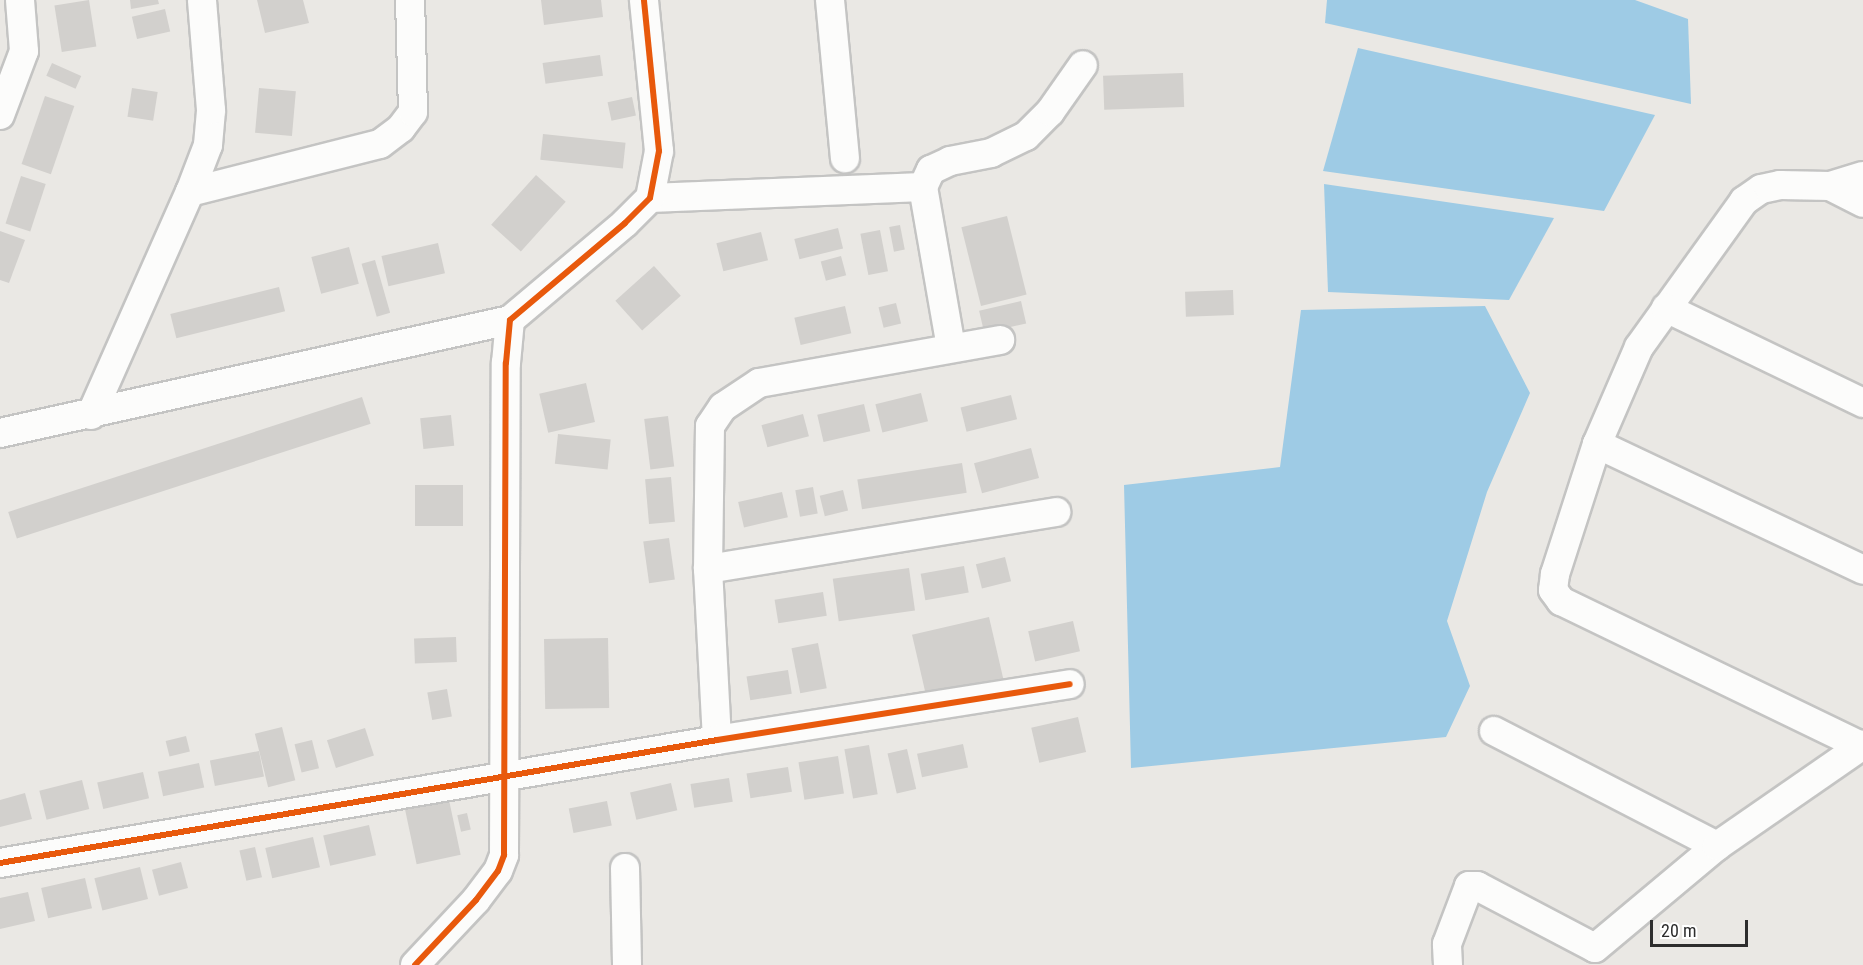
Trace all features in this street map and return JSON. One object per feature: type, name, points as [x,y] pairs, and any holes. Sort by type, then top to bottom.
[{"type":"street","points":[[0,115],[10,67],[25,32],[20,0]]},
{"type":"street","points":[[91,415],[190,192],[208,145],[211,111],[202,0]]},
{"type":"street","points":[[190,192],[380,144],[401,128],[413,112],[410,0]]},
{"type":"street","points":[[0,433],[91,415],[510,320],[625,223],[650,198],[659,151],[644,0]]},
{"type":"street","points":[[830,0],[845,158]]},
{"type":"street","points":[[951,348],[923,187],[932,170],[950,161],[991,153],[1026,136],[1050,112],[1083,65]]},
{"type":"street","points":[[1448,965],[1447,944],[1468,886],[1477,886],[1585,957],[1717,846],[1862,746],[1561,601],[1553,590],[1555,574],[1597,444],[1639,347],[1744,201],[1761,189],[1780,184],[1830,186],[1863,176]]},
{"type":"street","points":[[1830,186],[1863,203]]},
{"type":"street","points":[[650,198],[923,187]]},
{"type":"street","points":[[1666,308],[1863,403]]},
{"type":"street","points":[[415,965],[498,871],[507,842],[506,375],[510,320]]},
{"type":"street","points":[[717,740],[708,569],[710,426],[723,407],[759,383],[1000,340]]},
{"type":"street","points":[[1597,444],[1863,570]]},
{"type":"street","points":[[708,569],[1056,512]]},
{"type":"street","points":[[0,863],[717,740],[1070,684]]},
{"type":"street","points":[[1494,731],[1717,846]]},
{"type":"street","points":[[625,868],[627,965]]},
{"type":"water","points":[[1327,0],[1635,0],[1688,19],[1691,104],[1325,23]]},
{"type":"water","points":[[1358,48],[1655,115],[1604,211],[1323,171]]},
{"type":"water","points":[[1324,184],[1554,218],[1509,300],[1328,292]]},
{"type":"water","points":[[1485,306],[1530,393],[1487,492],[1447,621],[1470,686],[1446,737],[1131,768],[1124,485],[1280,467],[1301,310]]},
{"type":"building","points":[[89,0],[96,46],[62,52],[54,5]]},
{"type":"building","points":[[130,0],[158,0],[159,4],[131,9]]},
{"type":"building","points":[[257,0],[303,0],[309,23],[265,33]]},
{"type":"building","points":[[541,0],[601,0],[603,17],[544,25]]},
{"type":"building","points":[[165,9],[170,31],[137,39],[132,17]]},
{"type":"building","points":[[600,55],[603,76],[545,84],[543,63]]},
{"type":"building","points":[[52,63],[81,76],[76,89],[46,76]]},
{"type":"building","points":[[1183,73],[1184,107],[1104,110],[1103,76]]},
{"type":"building","points":[[132,88],[158,92],[153,121],[127,117]]},
{"type":"building","points":[[259,88],[296,91],[292,136],[255,133]]},
{"type":"building","points":[[45,96],[74,106],[51,174],[22,164]]},
{"type":"building","points":[[632,97],[636,116],[611,121],[608,102]]},
{"type":"building","points":[[543,134],[626,143],[623,169],[540,160]]},
{"type":"building","points":[[536,175],[566,202],[521,252],[491,225]]},
{"type":"building","points":[[21,176],[46,184],[30,232],[6,224]]},
{"type":"building","points":[[1007,216],[1027,295],[981,306],[961,227]]},
{"type":"building","points":[[900,225],[905,250],[894,252],[889,227]]},
{"type":"building","points":[[838,228],[843,248],[799,259],[794,239]]},
{"type":"building","points":[[880,230],[888,271],[868,275],[860,234]]},
{"type":"building","points":[[0,231],[25,240],[9,283],[0,280]]},
{"type":"building","points":[[761,232],[768,260],[723,271],[716,243]]},
{"type":"building","points":[[438,243],[445,273],[388,286],[381,256]]},
{"type":"building","points":[[349,247],[359,284],[321,294],[311,257]]},
{"type":"building","points":[[841,256],[846,275],[826,281],[821,261]]},
{"type":"building","points":[[375,260],[390,313],[377,317],[362,264]]},
{"type":"building","points":[[654,266],[681,296],[642,331],[615,301]]},
{"type":"building","points":[[279,287],[285,311],[176,338],[170,314]]},
{"type":"building","points":[[1233,290],[1234,315],[1186,317],[1185,292]]},
{"type":"building","points":[[1021,301],[1026,323],[984,333],[979,311]]},
{"type":"building","points":[[896,303],[901,323],[884,328],[879,307]]},
{"type":"building","points":[[845,306],[851,333],[801,345],[794,318]]},
{"type":"building","points":[[586,383],[595,422],[548,433],[539,394]]},
{"type":"building","points":[[921,393],[928,421],[882,433],[875,404]]},
{"type":"building","points":[[1011,395],[1017,419],[967,432],[961,408]]},
{"type":"building","points":[[362,397],[371,424],[17,539],[8,512]]},
{"type":"building","points":[[864,404],[870,431],[824,442],[817,415]]},
{"type":"building","points":[[803,414],[809,436],[767,447],[761,425]]},
{"type":"building","points":[[451,415],[454,446],[423,449],[420,418]]},
{"type":"building","points":[[668,416],[674,467],[650,470],[644,419]]},
{"type":"building","points":[[558,434],[611,440],[608,469],[555,464]]},
{"type":"building","points":[[1031,448],[1039,478],[982,493],[974,463]]},
{"type":"building","points":[[962,463],[967,493],[862,509],[857,480]]},
{"type":"building","points":[[671,477],[675,522],[649,524],[645,479]]},
{"type":"building","points":[[415,485],[463,485],[463,526],[415,526]]},
{"type":"building","points":[[813,487],[818,514],[800,517],[795,490]]},
{"type":"building","points":[[843,490],[848,510],[825,516],[820,496]]},
{"type":"building","points":[[782,492],[788,517],[744,527],[738,502]]},
{"type":"building","points":[[669,538],[675,580],[649,583],[643,542]]},
{"type":"building","points":[[1005,557],[1011,581],[982,589],[976,564]]},
{"type":"building","points":[[964,566],[969,593],[925,600],[921,574]]},
{"type":"building","points":[[909,568],[915,611],[839,621],[833,579]]},
{"type":"building","points":[[823,592],[827,616],[778,623],[775,600]]},
{"type":"building","points":[[989,617],[1004,680],[927,698],[912,635]]},
{"type":"building","points":[[1073,621],[1080,651],[1035,662],[1028,631]]},
{"type":"building","points":[[456,637],[457,662],[415,663],[414,638]]},
{"type":"building","points":[[608,638],[609,708],[545,709],[544,639]]},
{"type":"building","points":[[818,643],[827,688],[800,693],[791,648]]},
{"type":"building","points":[[788,670],[792,694],[750,700],[747,677]]},
{"type":"building","points":[[447,689],[452,717],[432,720],[427,692]]},
{"type":"building","points":[[1078,717],[1086,752],[1039,763],[1031,728]]},
{"type":"building","points":[[282,727],[295,780],[268,787],[255,734]]},
{"type":"building","points":[[365,728],[374,756],[336,768],[327,740]]},
{"type":"building","points":[[186,736],[190,752],[169,757],[166,741]]},
{"type":"building","points":[[312,740],[319,768],[302,772],[295,744]]},
{"type":"building","points":[[963,744],[968,767],[922,777],[917,754]]},
{"type":"building","points":[[869,745],[878,794],[853,799],[844,749]]},
{"type":"building","points":[[907,749],[916,789],[897,793],[888,753]]},
{"type":"building","points":[[259,751],[264,777],[215,786],[210,761]]},
{"type":"building","points":[[838,756],[844,794],[804,800],[798,762]]},
{"type":"building","points":[[199,763],[204,787],[163,796],[158,772]]},
{"type":"building","points":[[788,767],[792,792],[750,798],[747,774]]},
{"type":"building","points":[[143,772],[149,798],[103,809],[97,783]]},
{"type":"building","points":[[729,778],[733,802],[694,808],[690,784]]},
{"type":"building","points":[[82,780],[89,809],[47,820],[39,791]]},
{"type":"building","points":[[671,783],[677,810],[636,820],[630,792]]},
{"type":"building","points":[[25,793],[32,819],[0,827],[0,800]]},
{"type":"building","points":[[449,800],[461,855],[417,864],[405,809]]},
{"type":"building","points":[[607,801],[612,826],[573,833],[569,808]]},
{"type":"building","points":[[467,813],[471,830],[461,832],[457,815]]},
{"type":"building","points":[[369,825],[376,855],[330,866],[323,836]]},
{"type":"building","points":[[313,837],[320,867],[272,878],[265,848]]},
{"type":"building","points":[[255,847],[262,877],[246,881],[239,851]]},
{"type":"building","points":[[181,862],[188,888],[159,896],[152,870]]},
{"type":"building","points":[[140,867],[148,899],[102,910],[94,878]]},
{"type":"building","points":[[85,878],[92,908],[48,918],[41,888]]},
{"type":"building","points":[[28,892],[35,921],[0,929],[0,898]]},
{"type":"cycle path","points":[[415,965],[476,900],[498,871],[504,855],[506,363],[510,320],[625,223],[650,198],[659,151],[644,0]]},
{"type":"cycle path","points":[[0,863],[717,740],[1070,684]]}]
